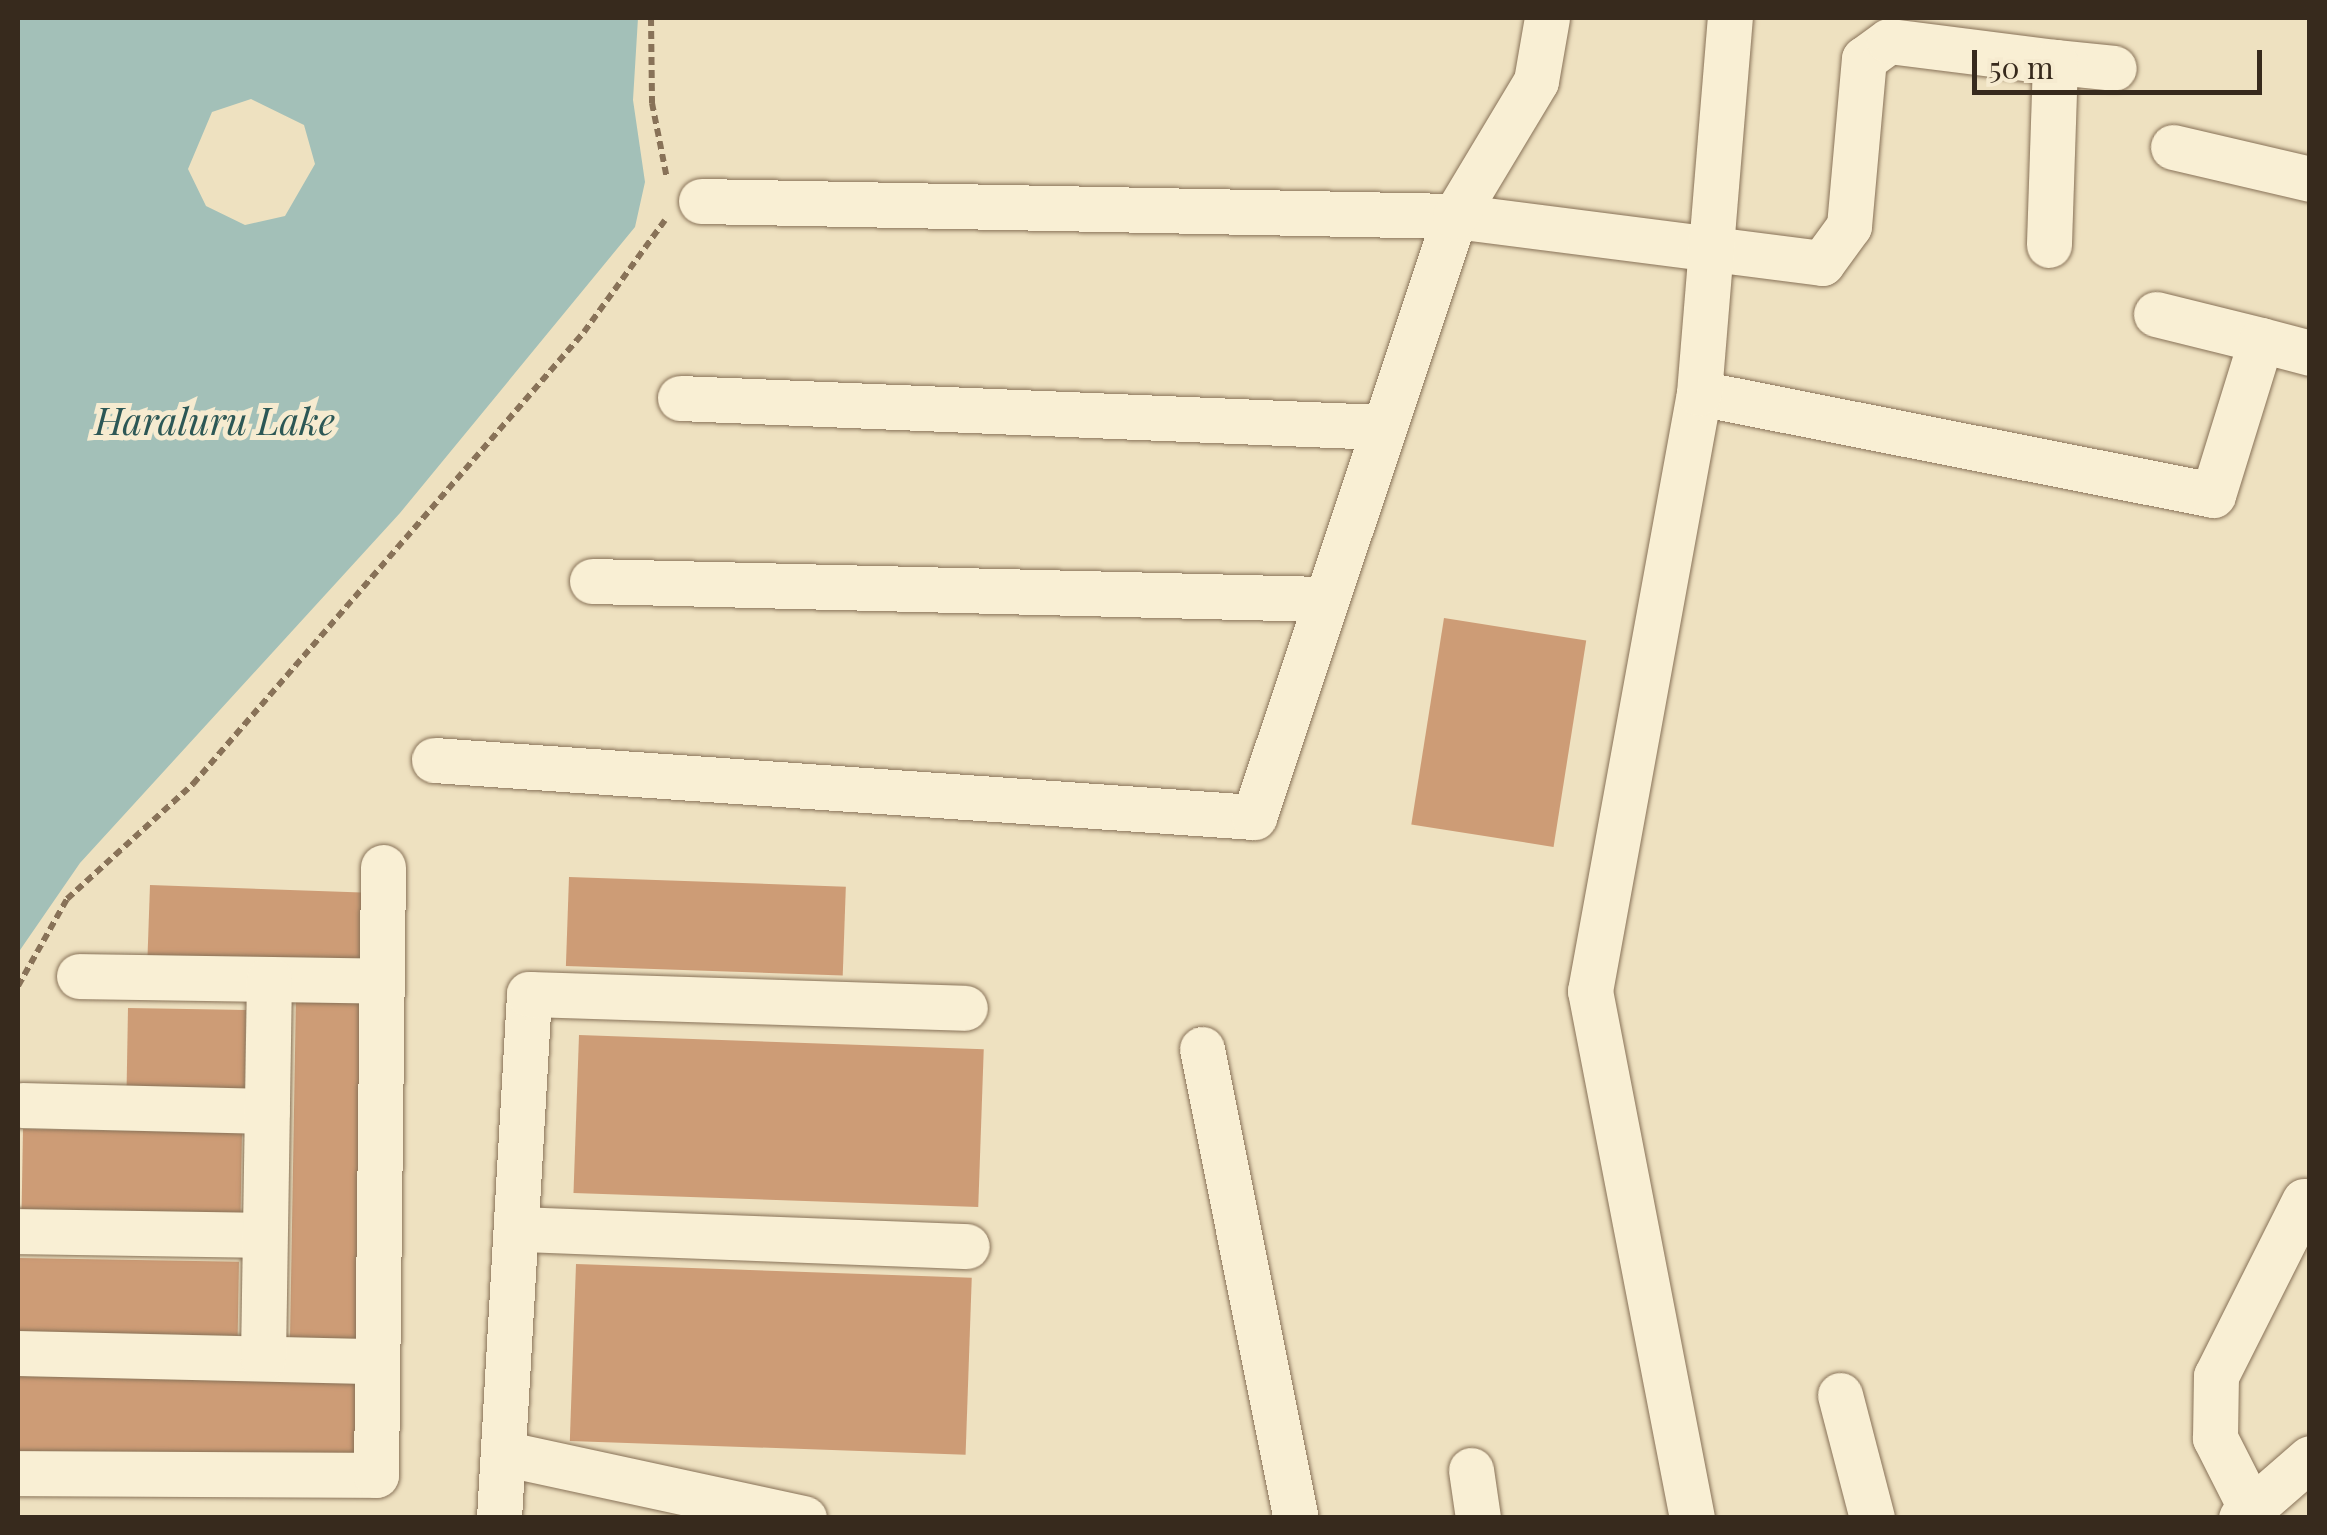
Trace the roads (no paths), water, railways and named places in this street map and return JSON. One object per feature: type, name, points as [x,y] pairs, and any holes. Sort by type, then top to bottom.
[{"type":"street","points":[[434,760],[1254,816],[1381,427],[1455,216],[1536,81],[1546,18]]},
{"type":"street","points":[[1692,1518],[1590,992],[1699,393],[1716,248],[1730,18]]},
{"type":"street","points":[[701,201],[1455,216],[1822,263],[1849,226],[1864,58],[1889,41],[2114,68]]},
{"type":"street","points":[[2049,244],[2055,62]]},
{"type":"street","points":[[2173,147],[2310,178]]},
{"type":"street","points":[[2156,314],[2310,353]]},
{"type":"street","points":[[1699,393],[2213,495],[2261,340]]},
{"type":"street","points":[[680,398],[1381,427]]},
{"type":"street","points":[[592,580],[1325,599]]},
{"type":"street","points":[[18,1473],[376,1476],[383,867]]},
{"type":"street","points":[[79,976],[382,982]]},
{"type":"street","points":[[263,1358],[270,979]]},
{"type":"street","points":[[499,1518],[508,1454],[529,994],[965,1008]]},
{"type":"street","points":[[1202,1050],[1296,1518]]},
{"type":"street","points":[[22,1105],[267,1110]]},
{"type":"street","points":[[2304,1201],[2216,1376],[2216,1438],[2246,1513],[2310,1458]]},
{"type":"street","points":[[520,1229],[967,1246]]},
{"type":"street","points":[[18,1231],[264,1235]]},
{"type":"street","points":[[18,1353],[378,1360]]},
{"type":"street","points":[[1840,1395],[1872,1518]]},
{"type":"street","points":[[508,1454],[804,1518]]},
{"type":"street","points":[[1471,1470],[1478,1518]]},
{"type":"water","name":"Haraluru Lake","points":[[18,18],[638,18],[633,100],[645,182],[635,227],[400,513],[80,863],[18,953]],"holes":[[[251,99],[304,125],[315,164],[285,216],[245,225],[206,206],[188,169],[212,112]]]}]
